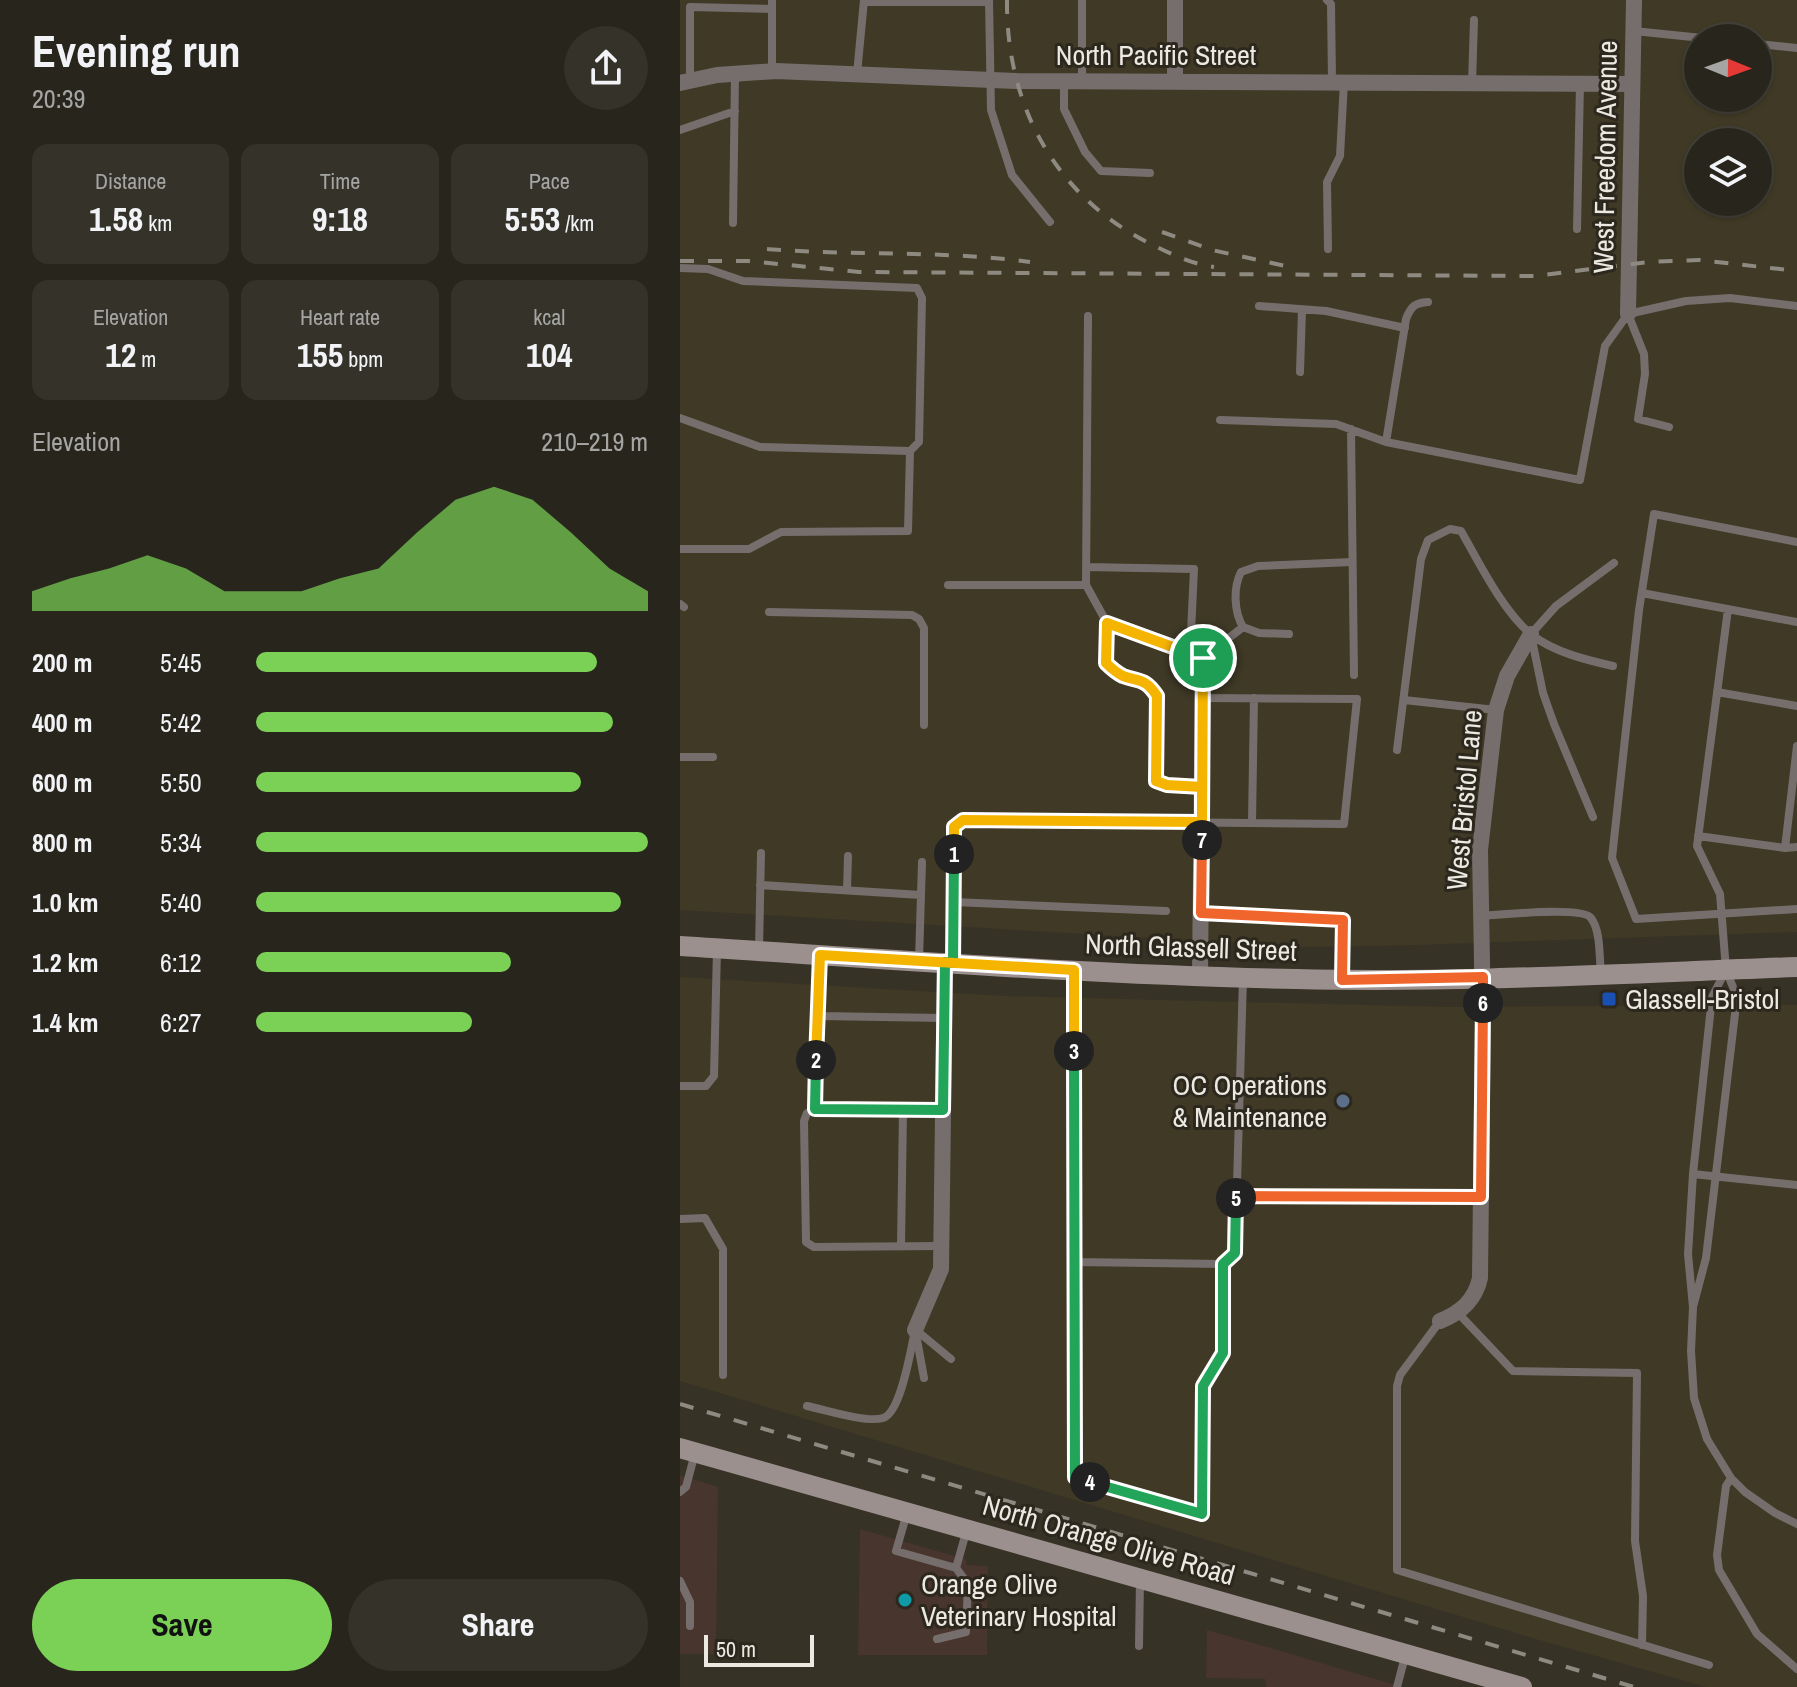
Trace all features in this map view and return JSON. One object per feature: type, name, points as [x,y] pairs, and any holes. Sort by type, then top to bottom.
[{"type":"main road","name":"North Glassell Street","points":[[680,946],[1200,977],[1342,980],[1797,967]]},
{"type":"main road","name":"North Orange Olive Road","points":[[688,1450],[1522,1687]]},
{"type":"street","points":[[1175,0],[1175,80]]},
{"type":"street","name":"West Freedom Avenue","points":[[1628,314],[1634,0]]},
{"type":"street","name":"North Pacific Street","points":[[685,82],[735,73],[772,71],[990,80],[1632,84]]},
{"type":"street","points":[[1107,623],[1197,655],[1203,698],[1200,977]]},
{"type":"street","name":"West Bristol Lane","points":[[1458,1313],[1473,1298],[1478,1287],[1483,977],[1480,850],[1496,710],[1507,676],[1531,634]]},
{"type":"street","points":[[915,1330],[941,1269],[944,1018],[949,963]]},
{"type":"street","points":[[1440,1321],[1458,1313]]},
{"type":"lane","points":[[1082,0],[1082,81]]},
{"type":"lane","points":[[1327,0],[1331,4],[1338,82],[1340,156],[1327,182],[1328,249]]},
{"type":"lane","points":[[857,75],[864,1],[989,1],[991,110],[1012,175],[1050,222]]},
{"type":"lane","points":[[685,82],[690,7],[772,5],[772,71]]},
{"type":"lane","points":[[1472,83],[1474,20]]},
{"type":"lane","points":[[1633,31],[1684,36]]},
{"type":"lane","points":[[1772,45],[1797,48]]},
{"type":"lane","points":[[733,223],[735,73]]},
{"type":"lane","points":[[1064,81],[1064,109],[1085,152],[1101,171],[1150,173]]},
{"type":"lane","points":[[1577,229],[1580,84]]},
{"type":"lane","points":[[680,130],[735,111]]},
{"type":"lane","points":[[680,268],[708,269],[743,281],[917,288],[922,298],[919,442],[910,451],[908,531],[781,532],[749,549],[680,549]]},
{"type":"lane","points":[[1220,420],[1336,424],[1386,442],[1580,480],[1605,346],[1628,314],[1686,301],[1730,298],[1797,306]]},
{"type":"lane","points":[[1386,442],[1410,309],[1416,303],[1428,302]]},
{"type":"lane","points":[[1259,306],[1326,311],[1405,328]]},
{"type":"lane","points":[[1300,372],[1302,310]]},
{"type":"lane","points":[[1628,314],[1644,354],[1645,374],[1638,419],[1669,427]]},
{"type":"lane","points":[[1088,316],[1086,585],[1107,623],[1106,663],[1120,675],[1137,678],[1150,685],[1157,696],[1156,781],[1167,785],[1202,787]]},
{"type":"lane","points":[[680,418],[760,447],[910,451]]},
{"type":"lane","points":[[1351,429],[1354,675]]},
{"type":"lane","points":[[1797,542],[1654,514],[1612,858],[1636,919],[1797,909]]},
{"type":"lane","points":[[1397,750],[1421,559],[1428,540],[1450,529],[1461,531],[1498,596],[1531,634],[1573,656],[1613,666]]},
{"type":"lane","points":[[1243,627],[1236,607],[1241,572],[1258,566],[1352,562]]},
{"type":"lane","points":[[1531,634],[1556,606],[1614,563]]},
{"type":"lane","points":[[1086,567],[1194,569],[1197,655],[1243,627]]},
{"type":"lane","points":[[948,585],[1086,585]]},
{"type":"lane","points":[[1642,593],[1797,622]]},
{"type":"lane","points":[[1693,1307],[1706,1258],[1737,997],[1726,970],[1720,894],[1697,846],[1728,609]]},
{"type":"lane","points":[[769,612],[912,615],[919,619],[924,628],[924,725]]},
{"type":"lane","points":[[1243,627],[1259,633],[1289,634]]},
{"type":"lane","points":[[1531,634],[1543,693],[1593,817]]},
{"type":"lane","points":[[1717,692],[1797,706]]},
{"type":"lane","points":[[949,963],[954,827],[963,820],[1344,824],[1357,699],[1203,698]]},
{"type":"lane","points":[[1252,823],[1254,698]]},
{"type":"lane","points":[[1404,700],[1496,710]]},
{"type":"lane","points":[[1785,848],[1797,746]]},
{"type":"lane","points":[[680,757],[713,757]]},
{"type":"lane","points":[[1698,836],[1797,847]]},
{"type":"lane","points":[[759,951],[761,853]]},
{"type":"lane","points":[[847,890],[848,856]]},
{"type":"lane","points":[[919,961],[922,862]]},
{"type":"lane","points":[[760,885],[921,895]]},
{"type":"lane","points":[[953,902],[1166,911]]},
{"type":"lane","points":[[1201,913],[1343,920],[1342,980]]},
{"type":"lane","points":[[1481,916],[1587,914],[1593,920],[1597,935],[1601,974]]},
{"type":"lane","points":[[680,1086],[706,1086],[714,1076],[717,949]]},
{"type":"lane","points":[[815,1109],[820,955]]},
{"type":"lane","points":[[1074,970],[1075,1477],[1202,1514],[1203,1386],[1223,1353],[1223,1264]]},
{"type":"lane","points":[[1726,970],[1712,997],[1693,1174],[1688,1254],[1693,1307],[1691,1351],[1694,1398],[1707,1439],[1731,1478],[1765,1507],[1797,1524]]},
{"type":"lane","points":[[1075,1262],[1223,1264],[1235,1253],[1243,978]]},
{"type":"lane","points":[[818,1016],[944,1018]]},
{"type":"lane","points":[[941,1246],[814,1247],[807,1244],[804,1121],[807,1113],[815,1109],[943,1110]]},
{"type":"lane","points":[[901,1246],[903,1110]]},
{"type":"lane","points":[[1693,1174],[1797,1185]]},
{"type":"lane","points":[[1236,1196],[1481,1197]]},
{"type":"lane","points":[[680,1219],[705,1218],[723,1249],[723,1375]]},
{"type":"lane","points":[[1458,1313],[1513,1371],[1637,1373],[1635,1541],[1643,1596],[1642,1645]]},
{"type":"lane","points":[[1440,1321],[1400,1375],[1397,1386],[1397,1570],[1709,1665]]},
{"type":"lane","points":[[915,1330],[951,1359]]},
{"type":"lane","points":[[915,1330],[924,1378]]},
{"type":"lane","points":[[807,1406],[869,1418],[882,1418],[889,1414],[898,1399],[915,1330]]},
{"type":"lane","points":[[680,1492],[686,1487],[688,1450]]},
{"type":"lane","points":[[1731,1478],[1724,1500],[1717,1555],[1719,1570],[1757,1634],[1797,1669]]},
{"type":"lane","points":[[907,1512],[896,1551],[956,1568],[968,1584],[966,1632],[937,1639]]},
{"type":"lane","points":[[956,1568],[967,1529]]},
{"type":"lane","points":[[1139,1646],[1140,1578]]},
{"type":"lane","points":[[680,1581],[690,1602],[690,1626]]},
{"type":"lane","points":[[1397,1687],[1406,1653]]},
{"type":"shaded area","points":[[680,0],[1797,0],[1797,932],[1304,947],[680,910]]},
{"type":"shaded area","points":[[680,977],[1004,996],[1446,1007],[1797,1005],[1797,1687],[1706,1687],[1539,1640],[680,1381]]},
{"type":"shaded area","points":[[680,1475],[718,1487],[716,1654],[680,1654]]},
{"type":"shaded area","points":[[860,1529],[965,1559],[967,1565],[988,1566],[987,1655],[858,1655]]},
{"type":"shaded area","points":[[1207,1630],[1402,1687],[1266,1687],[1265,1679],[1206,1678]]},
{"type":"railway","points":[[1007,0],[1009,39],[1027,111],[1043,144],[1063,174],[1088,201],[1117,224],[1174,255],[1214,267]]},
{"type":"railway","points":[[1162,232],[1212,250],[1290,267]]},
{"type":"railway","points":[[767,249],[964,256],[1030,262]]},
{"type":"railway","points":[[680,261],[748,261],[859,272],[1535,276],[1648,262],[1700,260],[1797,271]]},
{"type":"railway","points":[[680,1404],[1634,1687]]},
{"type":"place","name":"Glassell-Bristol","points":[[1609,999]]},
{"type":"place","name":"OC Operations & Maintenance","points":[[1343,1101]]},
{"type":"place","name":"Orange Olive Veterinary Hospital","points":[[905,1600]]},
{"type":"route","points":[[1203,658],[1107,623],[1106,663],[1120,675],[1137,678],[1150,685],[1157,696],[1156,781],[1167,785],[1202,787],[1202,822],[1201,913],[1343,920],[1342,980],[1483,977],[1483,1017],[1481,1197],[1236,1196],[1235,1253],[1223,1264],[1223,1353],[1203,1386],[1202,1514],[1075,1477],[1074,970],[953,963],[945,962],[820,955],[815,1109],[943,1110],[945,962],[953,963],[956,824],[963,820],[1202,822],[1203,658]]}]
